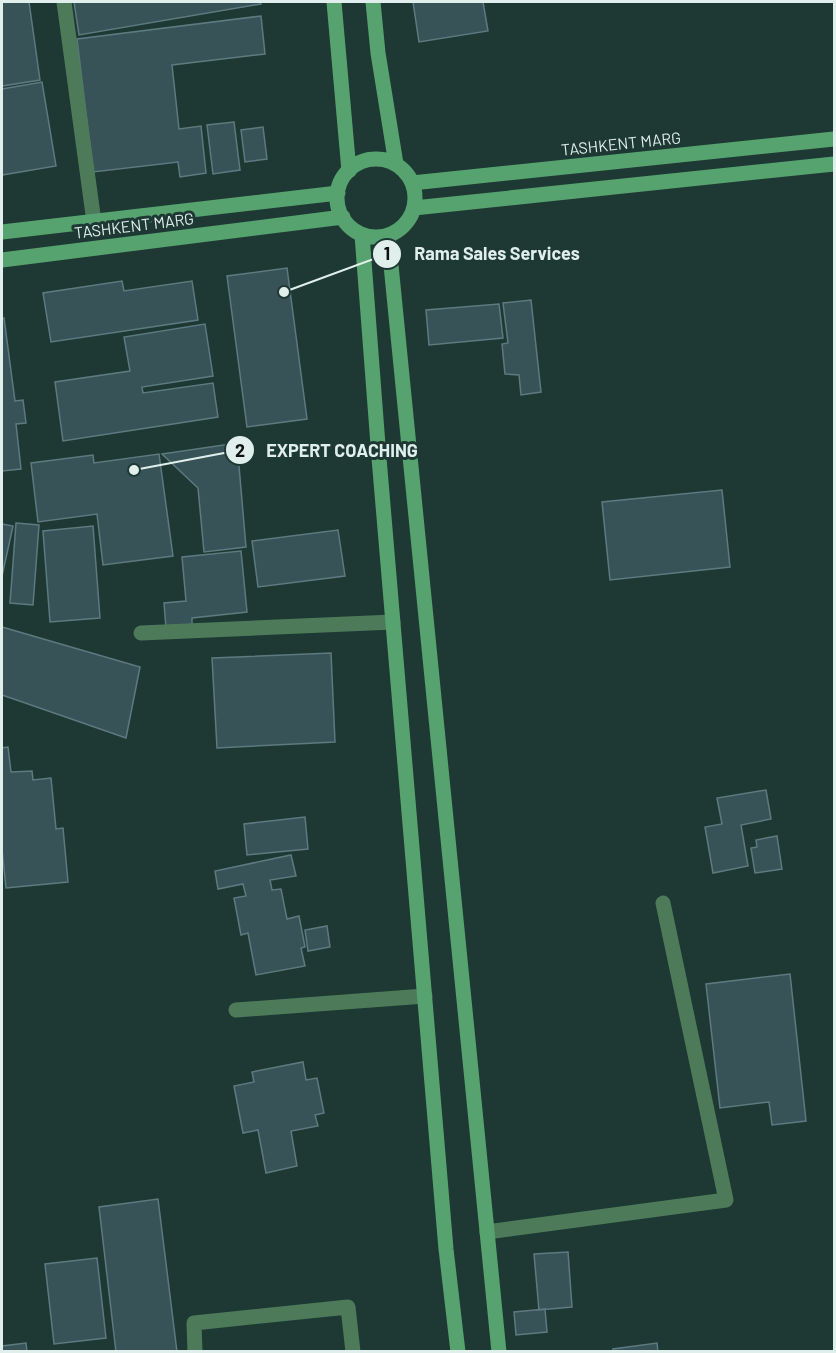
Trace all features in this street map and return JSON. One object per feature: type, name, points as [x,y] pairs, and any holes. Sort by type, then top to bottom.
[{"type":"street","points":[[64,2],[94,222]]},
{"type":"street","points":[[334,2],[349,171]]},
{"type":"street","points":[[373,2],[378,53],[396,164]]},
{"type":"street","name":"TASHKENT MARG","points":[[412,183],[834,139]]},
{"type":"street","points":[[371,159],[396,164],[412,183],[415,195],[414,208],[409,220],[388,235],[375,237],[351,228],[338,206],[341,181],[349,171],[359,163],[371,159]]},
{"type":"street","points":[[414,208],[834,164]]},
{"type":"street","name":"TASHKENT MARG","points":[[2,232],[338,193]]},
{"type":"street","name":"TASHKENT MARG","points":[[2,260],[343,217]]},
{"type":"street","points":[[362,234],[446,1249],[458,1352]]},
{"type":"street","points":[[388,235],[499,1352]]},
{"type":"street","points":[[141,633],[393,622]]},
{"type":"street","points":[[487,1232],[726,1200],[663,903]]},
{"type":"street","points":[[236,1010],[425,996]]},
{"type":"street","points":[[195,1352],[194,1323],[348,1307],[353,1352]]},
{"type":"building","points":[[2,2],[29,2],[40,80],[2,86]]},
{"type":"building","points":[[74,2],[260,2],[261,4],[79,35]]},
{"type":"building","points":[[413,2],[483,2],[488,31],[419,42]]},
{"type":"building","points":[[261,16],[265,54],[172,65],[179,129],[201,126],[206,173],[180,177],[178,162],[93,172],[77,39]]},
{"type":"building","points":[[42,82],[56,166],[2,175],[2,89]]},
{"type":"building","points":[[234,122],[240,170],[213,174],[207,125]]},
{"type":"building","points":[[263,127],[267,159],[245,162],[241,130]]},
{"type":"building","points":[[287,268],[307,419],[247,427],[227,276]]},
{"type":"building","points":[[122,281],[124,291],[192,281],[198,320],[51,342],[43,293]]},
{"type":"building","points":[[531,300],[541,392],[521,395],[519,375],[505,374],[502,344],[508,343],[503,303]]},
{"type":"building","points":[[499,304],[503,338],[429,345],[426,310]]},
{"type":"building","points":[[2,318],[4,318],[15,401],[23,400],[26,423],[16,424],[21,469],[2,471]]},
{"type":"building","points":[[205,324],[213,376],[142,387],[143,393],[213,383],[218,417],[63,441],[55,382],[130,371],[124,337]]},
{"type":"building","points":[[237,443],[246,547],[204,552],[198,488],[162,454]]},
{"type":"building","points":[[159,454],[173,556],[103,565],[97,514],[38,522],[31,463],[93,455],[94,463]]},
{"type":"building","points":[[722,490],[730,567],[610,580],[602,502]]},
{"type":"building","points":[[16,523],[39,525],[33,605],[10,603]]},
{"type":"building","points":[[2,524],[13,526],[2,576]]},
{"type":"building","points":[[93,526],[100,618],[50,622],[43,531]]},
{"type":"building","points":[[338,530],[345,576],[258,587],[252,541]]},
{"type":"building","points":[[241,551],[247,612],[192,618],[192,625],[166,628],[164,603],[186,601],[182,557]]},
{"type":"building","points":[[2,627],[140,667],[126,738],[2,695]]},
{"type":"building","points":[[331,653],[335,742],[217,748],[212,658]]},
{"type":"building","points":[[8,747],[11,772],[32,771],[33,780],[51,778],[56,829],[63,828],[68,882],[6,888],[2,849],[2,748]]},
{"type":"building","points":[[766,790],[771,819],[741,825],[748,866],[713,873],[705,827],[722,824],[717,798]]},
{"type":"building","points":[[305,817],[308,849],[247,855],[244,824]]},
{"type":"building","points":[[777,836],[782,869],[755,873],[751,848],[757,847],[756,840]]},
{"type":"building","points":[[291,855],[296,876],[270,880],[272,890],[281,889],[287,919],[299,916],[305,947],[301,948],[305,966],[256,975],[248,933],[241,935],[234,898],[246,896],[243,884],[218,889],[215,871]]},
{"type":"building","points":[[327,926],[330,947],[308,951],[305,930]]},
{"type":"building","points":[[790,974],[806,1121],[772,1125],[769,1102],[720,1108],[706,984]]},
{"type":"building","points":[[303,1062],[306,1080],[317,1078],[324,1113],[315,1115],[318,1126],[291,1131],[297,1166],[266,1173],[258,1130],[243,1133],[234,1086],[254,1082],[252,1072]]},
{"type":"building","points":[[158,1199],[177,1352],[116,1352],[99,1207]]},
{"type":"building","points":[[568,1252],[572,1307],[539,1310],[534,1254]]},
{"type":"building","points":[[97,1258],[106,1338],[54,1344],[45,1264]]},
{"type":"building","points":[[545,1309],[547,1332],[516,1335],[514,1312]]},
{"type":"building","points":[[26,1343],[27,1352],[2,1352],[2,1346]]},
{"type":"building","points":[[657,1343],[658,1352],[613,1352],[613,1349]]},
{"type":"place","name":"Rama Sales Services","points":[[284,292]]},
{"type":"place","name":"EXPERT COACHING","points":[[134,470]]}]
